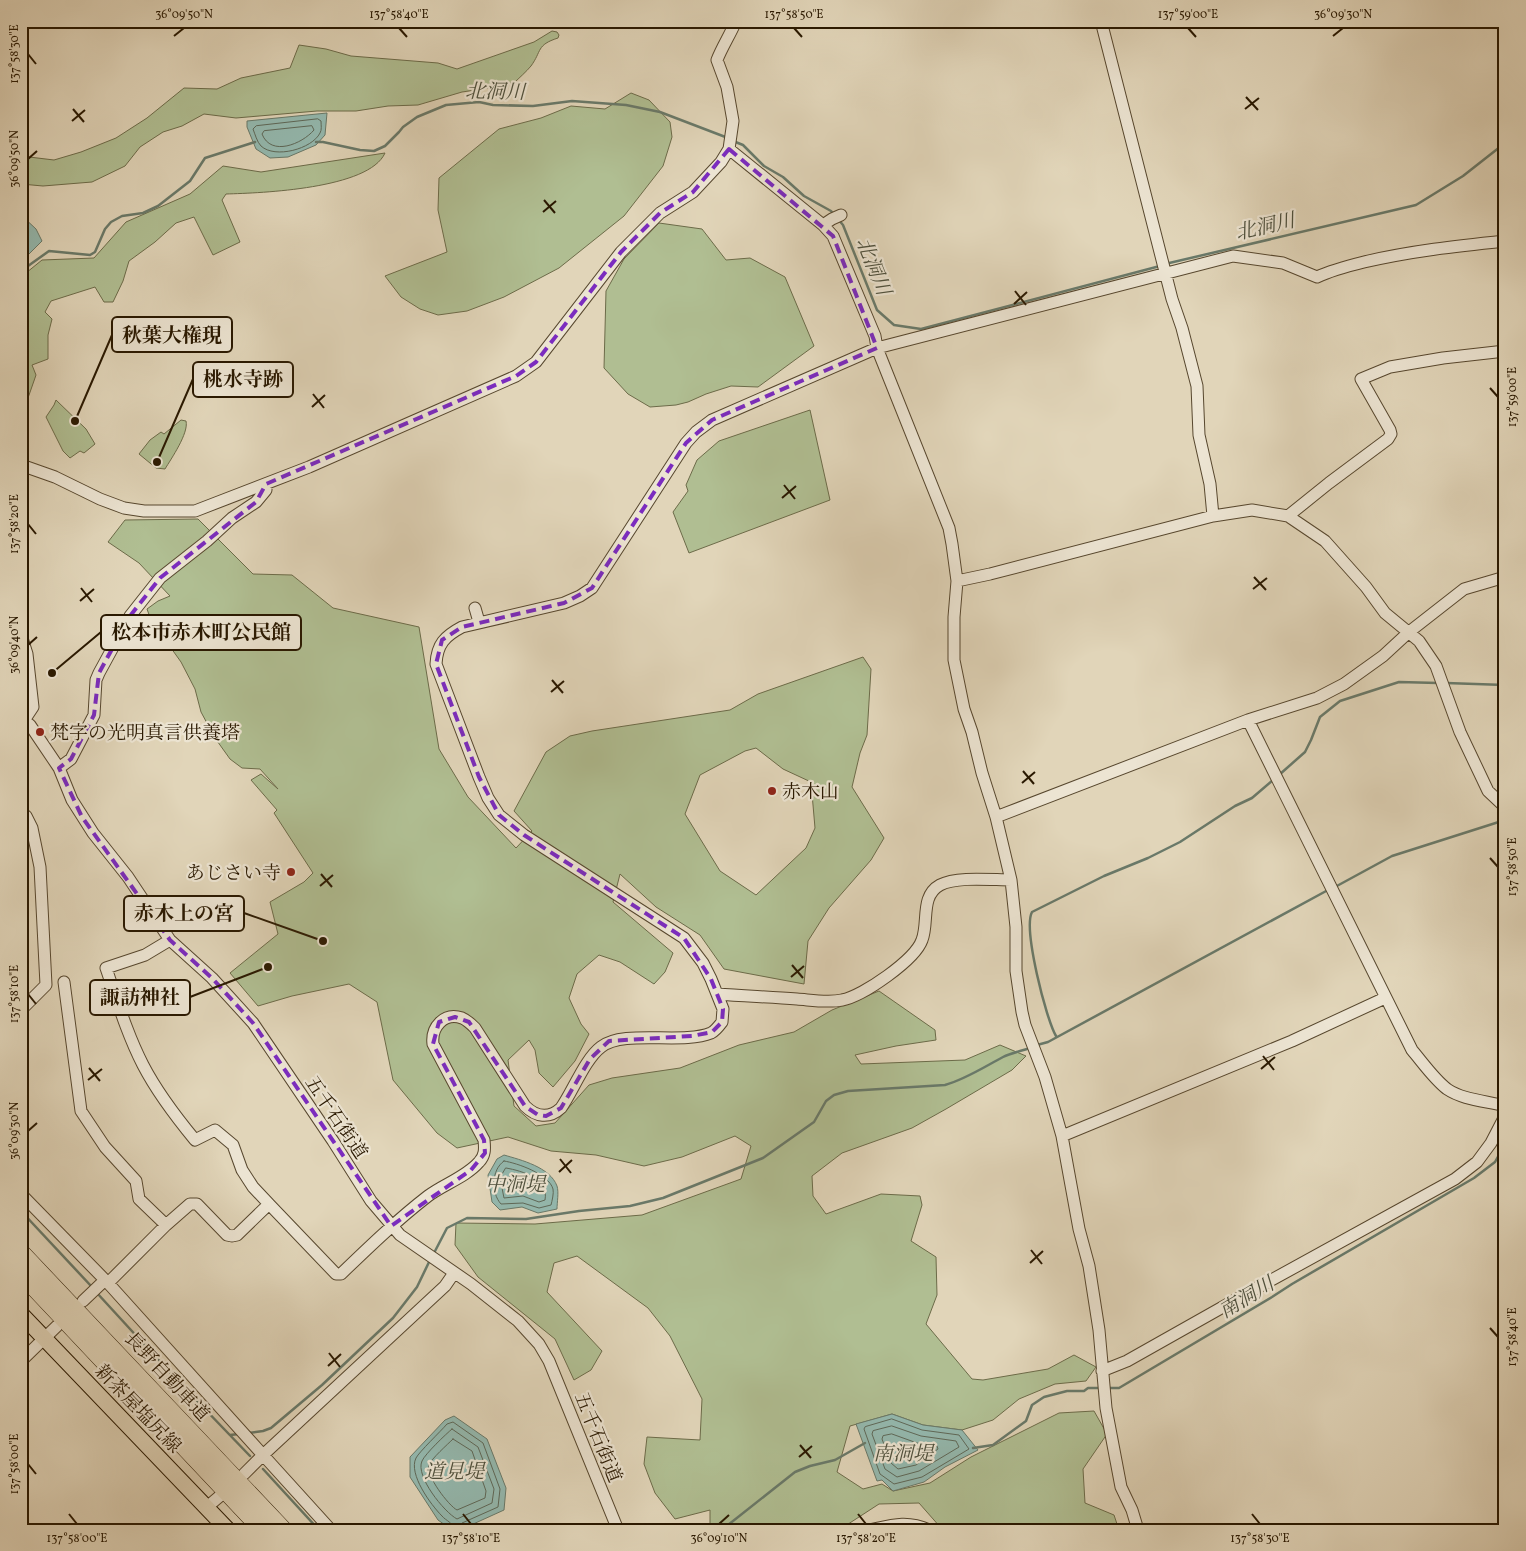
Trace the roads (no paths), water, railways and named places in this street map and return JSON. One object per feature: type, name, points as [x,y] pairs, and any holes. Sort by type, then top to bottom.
[{"type":"highway","name":"長野自動車道","points":[[21,1253],[283,1530]]},
{"type":"highway","name":"長野自動車道","points":[[21,1273],[263,1530]]},
{"type":"main road","name":"新茶屋塩尻線","points":[[21,1314],[228,1530]]},
{"type":"street","points":[[21,466],[55,477],[100,499],[124,508],[144,512],[195,511],[318,463],[516,376],[536,362],[620,252],[660,213],[693,192],[716,168],[729,149],[733,121],[728,87],[717,60],[736,21]]},
{"type":"street","points":[[1101,21],[1172,300],[1182,328],[1197,386],[1199,435],[1210,484],[1213,516]]},
{"type":"street","points":[[729,149],[832,220],[833,236],[852,277],[875,336],[877,348],[949,528],[957,581],[954,617],[954,660],[964,709],[996,817],[1012,880],[1016,927],[1016,971],[1022,1012],[1025,1025],[1045,1077],[1062,1136],[1089,1266],[1099,1330],[1106,1408],[1121,1487],[1132,1510],[1138,1530]]},
{"type":"street","points":[[170,940],[145,955],[106,968],[143,1065],[169,1108],[195,1140],[215,1130],[233,1144],[242,1170],[253,1187],[336,1274],[341,1274],[391,1226],[429,1196],[471,1170],[480,1162],[485,1153],[484,1140],[433,1044],[432,1037],[439,1022],[446,1018],[455,1017],[464,1018],[469,1022],[486,1042],[525,1106],[538,1116],[546,1116],[555,1114],[561,1108],[590,1059],[599,1048],[609,1041],[692,1036],[712,1032],[722,1022],[723,1009],[718,994],[703,963],[684,938],[519,832],[499,815],[488,798],[438,675],[436,655],[442,640],[449,633],[479,622],[564,603],[580,596],[592,588],[599,579],[686,443],[696,432],[712,420],[877,348],[1233,256],[1283,263],[1317,277],[1339,269],[1389,256],[1438,248],[1505,241]]},
{"type":"street","points":[[1288,516],[1388,439],[1391,434],[1361,379],[1390,366],[1505,351]]},
{"type":"street","points":[[59,768],[71,759],[94,715],[98,672],[130,616],[160,578],[207,541],[232,518],[256,502],[266,490],[266,484]]},
{"type":"street","points":[[957,581],[1213,516],[1252,510],[1288,516],[1326,541],[1385,613],[1419,641],[1436,666],[1460,732],[1488,791],[1505,807]]},
{"type":"street","points":[[996,817],[1248,720],[1317,698],[1344,684],[1383,656],[1409,632],[1464,589],[1505,577]]},
{"type":"street","points":[[475,608],[479,622]]},
{"type":"street","points":[[21,635],[27,654],[33,707],[23,718]]},
{"type":"street","name":"五千石街道","points":[[23,718],[59,768],[72,800],[104,849],[128,877],[170,940],[212,978],[253,1024],[333,1141],[371,1201],[391,1226],[400,1235],[454,1272],[518,1321],[539,1344],[549,1361],[618,1530]]},
{"type":"street","points":[[1248,720],[1412,1050],[1448,1089],[1467,1097],[1505,1106]]},
{"type":"street","points":[[21,812],[26,816],[32,828],[40,867],[46,985],[21,1010]]},
{"type":"street","points":[[718,994],[822,1001],[841,1001],[854,996],[883,979],[917,951],[923,939],[927,903],[932,891],[941,884],[955,880],[1012,880]]},
{"type":"street","points":[[64,982],[81,1111],[100,1140],[136,1181],[139,1199],[166,1225]]},
{"type":"street","points":[[1062,1136],[1292,1041],[1385,998]]},
{"type":"street","points":[[1102,1371],[1127,1361],[1237,1298],[1455,1179],[1477,1162],[1491,1143],[1505,1116]]},
{"type":"street","points":[[21,1194],[97,1289],[240,1429],[331,1530]]},
{"type":"street","points":[[97,1289],[190,1204],[197,1204],[227,1235],[232,1236],[237,1235],[269,1204]]},
{"type":"street","points":[[244,1474],[446,1286],[454,1272]]},
{"type":"street","points":[[21,1361],[57,1326]]},
{"type":"street","points":[[207,1507],[220,1496]]},
{"type":"street","points":[[870,1530],[905,1523],[929,1530]]},
{"type":"water","points":[[327,113],[325,135],[316,145],[288,157],[270,158],[256,149],[247,127],[247,121]]},
{"type":"water","points":[[21,215],[36,229],[42,241],[21,262]]},
{"type":"water","name":"中洞堤","points":[[504,1155],[534,1165],[542,1169],[553,1179],[557,1186],[557,1209],[538,1213],[522,1207],[500,1210],[492,1202],[488,1175],[497,1159]]},
{"type":"water","name":"南洞堤","points":[[892,1414],[923,1425],[962,1430],[978,1450],[945,1467],[924,1482],[893,1491],[882,1480],[877,1481],[856,1424]]},
{"type":"water","name":"道見堤","points":[[454,1416],[487,1439],[506,1488],[504,1510],[460,1530],[452,1530],[438,1520],[410,1477],[410,1457],[445,1420]]},
{"type":"waterway","name":"北洞川","points":[[316,142],[374,151],[385,146],[403,127],[417,117],[446,105],[479,102],[493,105],[533,106],[572,101],[626,105],[660,112],[728,138]]},
{"type":"waterway","name":"北洞川","points":[[733,141],[743,145],[764,166],[783,177],[804,196],[831,211],[834,215]]},
{"type":"waterway","name":"北洞川","points":[[21,271],[49,251],[90,255],[95,252],[105,229],[111,222],[122,216],[143,213],[158,206],[190,181],[205,158],[255,142]]},
{"type":"waterway","name":"北洞川","points":[[1165,264],[1416,205],[1463,176],[1505,143]]},
{"type":"waterway","name":"北洞川","points":[[838,219],[843,225],[877,310],[894,325],[921,329],[1160,266]]},
{"type":"waterway","points":[[1279,775],[1305,752],[1320,717],[1340,701],[1399,682],[1438,683]]},
{"type":"waterway","points":[[1446,683],[1505,685]]},
{"type":"waterway","points":[[1056,1036],[1047,1012],[1033,954],[1030,922],[1032,912],[1104,876],[1148,858],[1180,842],[1235,806],[1252,798],[1273,780]]},
{"type":"waterway","points":[[1335,887],[1392,856],[1505,820]]},
{"type":"waterway","points":[[1037,1045],[1048,1042],[1328,890]]},
{"type":"waterway","points":[[433,1255],[447,1228],[467,1218],[526,1219],[630,1206],[663,1198],[763,1158],[814,1122],[826,1101],[834,1095],[848,1091],[945,1085],[968,1076],[1006,1056],[1030,1048]]},
{"type":"waterway","name":"南洞川","points":[[1107,1388],[1119,1388],[1474,1178],[1495,1162],[1505,1144]]},
{"type":"waterway","points":[[21,1211],[92,1287]]},
{"type":"waterway","points":[[249,1433],[271,1428],[322,1385],[393,1318],[417,1287],[430,1260]]},
{"type":"waterway","points":[[97,1293],[250,1456]]},
{"type":"waterway","name":"南洞川","points":[[973,1448],[993,1445],[1026,1421],[1032,1405],[1044,1397],[1067,1391],[1102,1388]]},
{"type":"waterway","points":[[230,1435],[239,1434]]},
{"type":"waterway","points":[[712,1530],[728,1525],[795,1472],[835,1460],[865,1443]]},
{"type":"waterway","points":[[263,1469],[319,1530]]},
{"type":"place","name":"秋葉大権現","points":[[75,421]]},
{"type":"place","name":"桃水寺跡","points":[[157,462]]},
{"type":"place","name":"松本市赤木町公民館","points":[[52,673]]},
{"type":"place","name":"梵字の光明真言供養塔","points":[[40,732]]},
{"type":"place","name":"赤木山","points":[[772,791]]},
{"type":"place","name":"あじさい寺","points":[[291,872]]},
{"type":"place","name":"赤木上の宮","points":[[323,941]]},
{"type":"place","name":"諏訪神社","points":[[268,967]]}]
